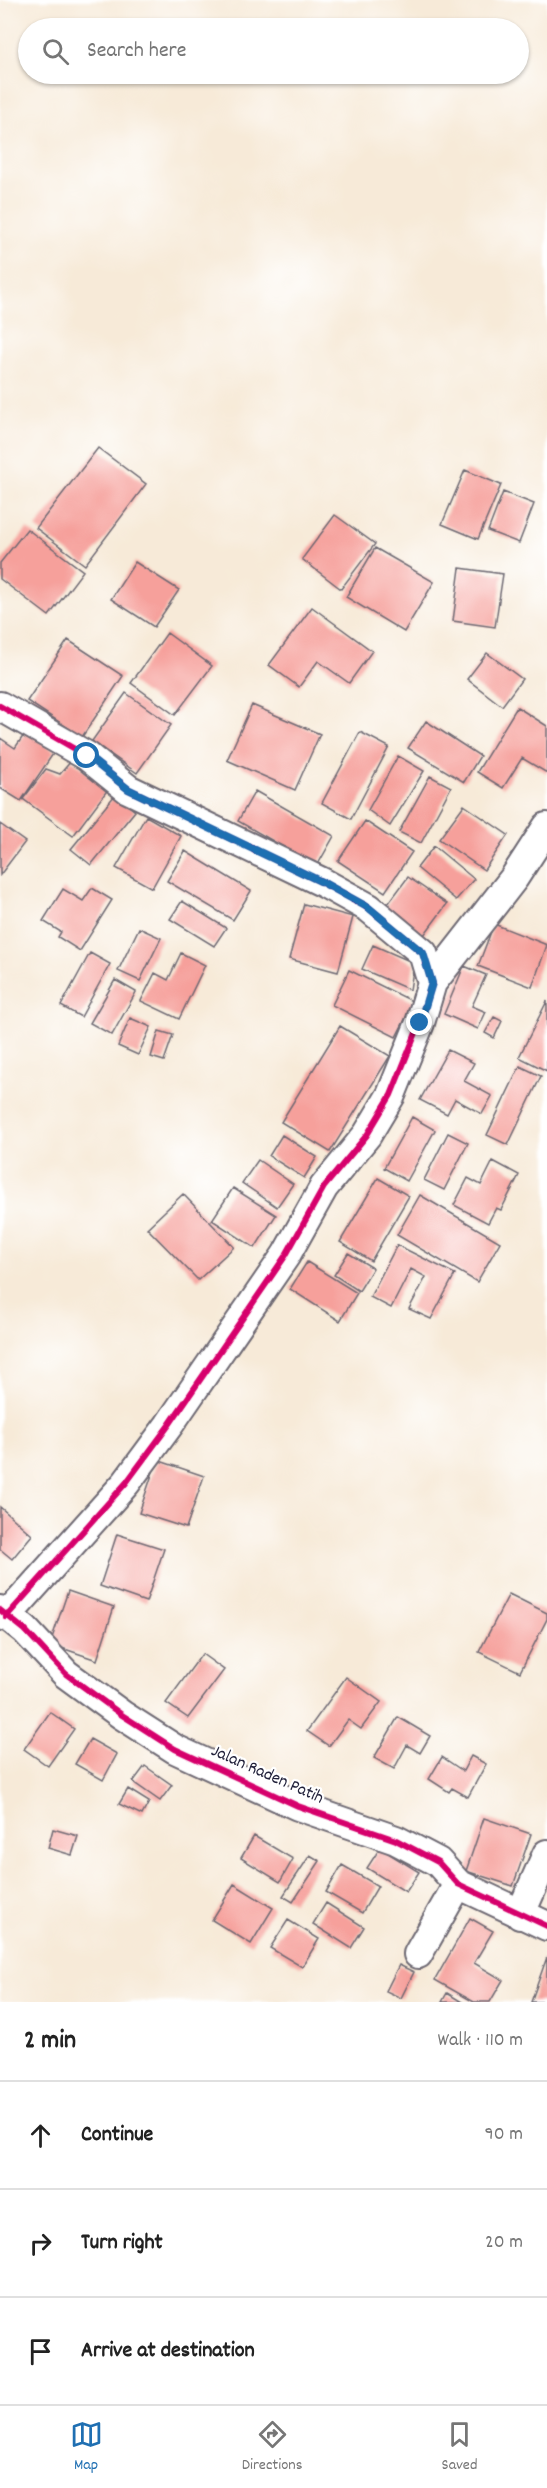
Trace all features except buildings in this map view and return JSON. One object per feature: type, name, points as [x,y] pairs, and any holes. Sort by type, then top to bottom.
[{"type":"street","points":[[0,706],[87,756],[128,789],[322,882],[369,908],[423,953],[432,983]]},
{"type":"street","points":[[3,1613],[126,1483],[169,1425],[286,1255],[324,1187],[367,1135],[391,1095],[420,1023],[432,983],[514,878],[547,827]]},
{"type":"street","name":"Jalan Raden Patih","points":[[3,1613],[25,1630],[66,1674],[122,1715],[175,1749],[298,1806],[396,1840],[438,1862],[458,1884],[547,1926]]},
{"type":"street","points":[[520,1915],[547,1854]]},
{"type":"street","points":[[418,1954],[458,1884]]},
{"type":"cycle path","points":[[0,706],[87,756],[128,789],[322,882],[369,908],[423,953],[432,983],[420,1023],[391,1095],[367,1135],[324,1187],[286,1255],[169,1425],[126,1483],[6,1617]]},
{"type":"cycle path","points":[[0,1610],[25,1630],[66,1674],[122,1715],[175,1749],[298,1806],[396,1840],[438,1862],[458,1884],[547,1926]]},
{"type":"route","points":[[87,756],[128,789],[322,882],[369,908],[423,953],[432,983],[420,1023]]}]
